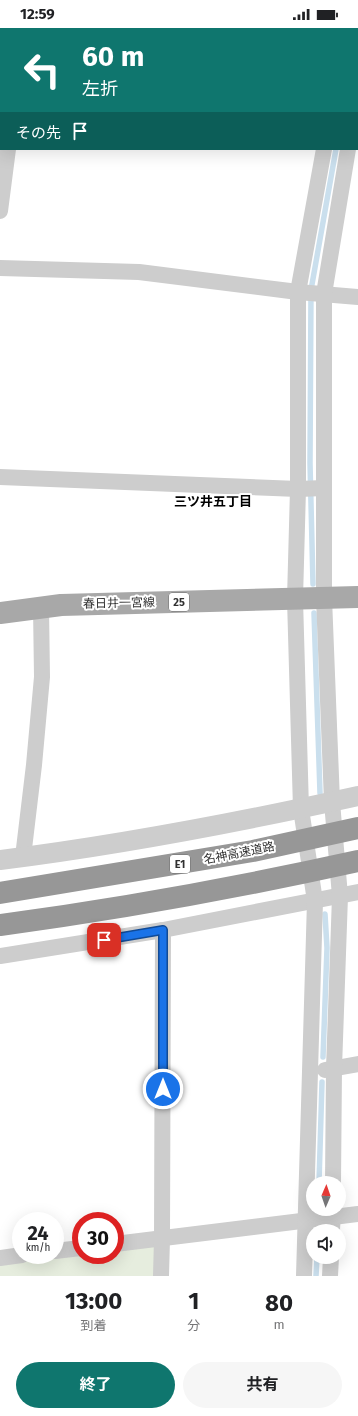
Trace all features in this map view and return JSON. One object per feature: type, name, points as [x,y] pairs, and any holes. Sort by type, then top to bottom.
[{"type":"highway","name":"名神高速道路","points":[[0,893],[253,851],[358,828]]},
{"type":"highway","points":[[0,925],[58,917],[257,883],[358,861]]},
{"type":"main road","name":"春日井一宮線","points":[[0,613],[61,605],[358,597]]},
{"type":"street","points":[[0,211],[8,150]]},
{"type":"street","points":[[304,1276],[315,901],[301,809],[295,599],[298,489],[298,292],[324,150]]},
{"type":"street","points":[[333,1176],[334,1068],[340,896],[332,802],[324,598],[324,294],[348,150]]},
{"type":"street","points":[[0,268],[139,272],[298,292],[358,297]]},
{"type":"street","points":[[0,477],[298,489],[324,488]]},
{"type":"street","points":[[23,857],[42,677],[41,607]]},
{"type":"street","points":[[0,860],[196,830],[358,796]]},
{"type":"street","points":[[0,956],[163,930],[358,892]]},
{"type":"street","points":[[161,1276],[163,930]]},
{"type":"street","points":[[311,1072],[358,1064]]},
{"type":"street","points":[[124,1243],[333,1219],[358,1214]]},
{"type":"street","points":[[0,1258],[12,1256]]},
{"type":"street","points":[[330,1276],[331,1264]]},
{"type":"green space","points":[[162,1239],[161,1276],[0,1276],[0,1258],[12,1256],[12,1264],[64,1264],[64,1255],[72,1255],[72,1264],[124,1264],[124,1243]]},
{"type":"waterway","points":[[313,584],[310,463],[311,290],[336,150]]},
{"type":"waterway","points":[[314,613],[320,793]]},
{"type":"waterway","points":[[323,1057],[327,948],[325,914]]},
{"type":"waterway","points":[[319,1176],[322,1082]]},
{"type":"waterway","points":[[316,1276],[317,1264]]},
{"type":"district","name":"三ツ井五丁目","points":[[213,501]]},
{"type":"route","points":[[104,940],[163,930],[163,1089]]}]
